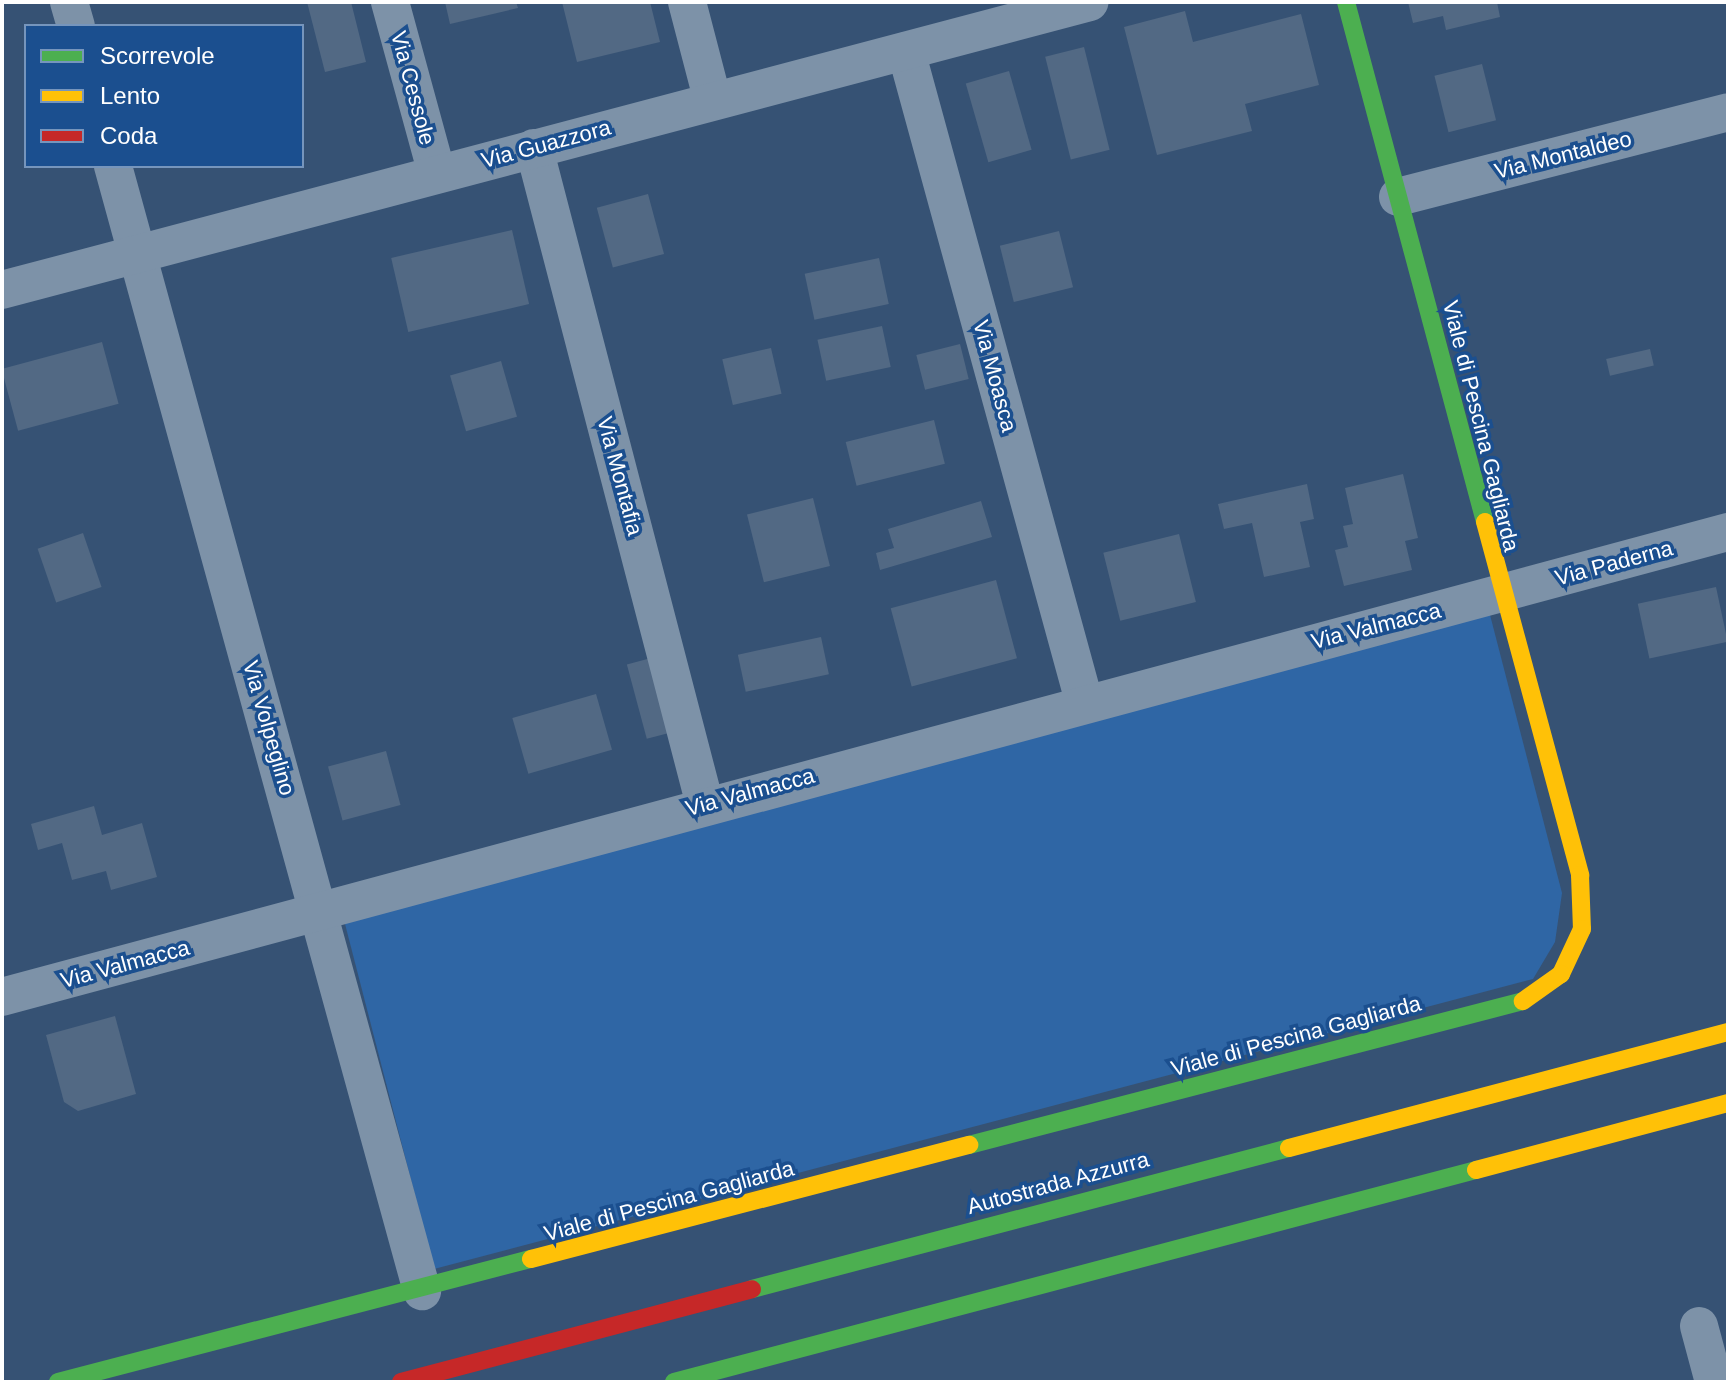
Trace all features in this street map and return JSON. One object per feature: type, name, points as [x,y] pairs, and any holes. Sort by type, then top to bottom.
[{"type":"main road","name":"Viale di Pescina Gagliarda","points":[[58,1382],[422,1291],[1537,995],[1573,955],[1584,899],[1500,595],[1346,2]]},
{"type":"main road","name":"Autostrada Azzurra","points":[[401,1382],[1728,1032]]},
{"type":"main road","points":[[674,1382],[1728,1103]]},
{"type":"street","points":[[69,2],[75,24]]},
{"type":"street","name":"Via Cessole","points":[[390,2],[437,174]]},
{"type":"street","points":[[687,2],[712,98]]},
{"type":"street","name":"Via Guazzora","points":[[2,290],[712,98],[906,51],[1010,12],[1090,2]]},
{"type":"street","name":"Via Moasca","points":[[906,51],[1084,701]]},
{"type":"street","name":"Via Montaldeo","points":[[1398,197],[1728,112]]},
{"type":"street","name":"Via Montafia","points":[[534,148],[705,805]]},
{"type":"street","name":"Via Volpeglino","points":[[114,168],[321,911],[422,1291]]},
{"type":"street","name":"Via Paderna","points":[[1500,595],[1728,532]]},
{"type":"street","name":"Via Valmacca","points":[[2,997],[1084,701],[1500,595]]},
{"type":"street","points":[[1699,1326],[1714,1382]]},
{"type":"shaded area","points":[[1489,611],[1562,893],[1555,942],[1533,979],[434,1269],[344,920]]},
{"type":"building","points":[[307,2],[351,2],[366,62],[325,72]]},
{"type":"building","points":[[445,2],[516,2],[518,8],[450,24]]},
{"type":"building","points":[[562,2],[650,2],[660,42],[577,62]]},
{"type":"building","points":[[1408,2],[1497,2],[1500,17],[1446,30],[1443,16],[1413,23]]},
{"type":"building","points":[[1185,11],[1193,42],[1301,14],[1319,85],[1245,104],[1252,131],[1157,155],[1124,27]]},
{"type":"building","points":[[1084,47],[1110,150],[1071,160],[1045,57]]},
{"type":"building","points":[[1482,64],[1496,120],[1448,132],[1434,76]]},
{"type":"building","points":[[1009,71],[1032,150],[988,162],[966,83]]},
{"type":"building","points":[[648,194],[664,254],[613,268],[597,208]]},
{"type":"building","points":[[512,230],[529,304],[408,332],[391,258]]},
{"type":"building","points":[[1059,231],[1073,287],[1014,302],[1000,246]]},
{"type":"building","points":[[879,258],[889,304],[814,320],[805,274]]},
{"type":"building","points":[[882,326],[891,367],[826,381],[817,340]]},
{"type":"building","points":[[102,342],[119,404],[18,431],[2,369]]},
{"type":"building","points":[[960,344],[969,379],[925,390],[916,355]]},
{"type":"building","points":[[771,348],[782,394],[733,405],[722,359]]},
{"type":"building","points":[[1650,349],[1654,366],[1610,376],[1606,359]]},
{"type":"building","points":[[501,361],[517,417],[466,431],[450,376]]},
{"type":"building","points":[[934,420],[945,464],[857,486],[846,442]]},
{"type":"building","points":[[1403,474],[1418,538],[1405,541],[1412,570],[1344,586],[1335,550],[1348,547],[1343,526],[1353,524],[1345,488]]},
{"type":"building","points":[[1307,484],[1314,519],[1300,522],[1310,567],[1264,577],[1252,523],[1224,529],[1218,504]]},
{"type":"building","points":[[813,498],[830,566],[764,582],[747,514]]},
{"type":"building","points":[[981,501],[992,537],[880,570],[876,553],[894,548],[888,529]]},
{"type":"building","points":[[83,533],[102,587],[56,603],[38,549]]},
{"type":"building","points":[[1179,534],[1196,602],[1120,621],[1103,553]]},
{"type":"building","points":[[996,580],[1017,658],[912,686],[891,608]]},
{"type":"building","points":[[1716,587],[1728,642],[1649,658],[1638,604]]},
{"type":"building","points":[[821,637],[829,674],[746,692],[738,655]]},
{"type":"building","points":[[651,658],[671,732],[647,739],[627,664]]},
{"type":"building","points":[[596,694],[612,750],[528,774],[512,718]]},
{"type":"building","points":[[386,751],[400,805],[343,821],[328,767]]},
{"type":"building","points":[[94,806],[102,835],[142,823],[157,877],[111,890],[106,871],[72,880],[62,843],[38,850],[31,824]]},
{"type":"building","points":[[115,1016],[136,1094],[78,1111],[64,1102],[46,1035]]},
{"type":"traffic: fast","points":[[1346,2],[1485,522]]},
{"type":"traffic: fast","points":[[969,1145],[1523,1001]]},
{"type":"traffic: fast","points":[[752,1289],[1289,1148]]},
{"type":"traffic: fast","points":[[674,1382],[1476,1170]]},
{"type":"traffic: fast","points":[[58,1382],[531,1259]]},
{"type":"traffic: slow","points":[[1485,522],[1580,875],[1582,929],[1561,974],[1523,1001]]},
{"type":"traffic: slow","points":[[1289,1148],[1728,1032]]},
{"type":"traffic: slow","points":[[1476,1170],[1728,1103]]},
{"type":"traffic: slow","points":[[531,1259],[969,1145]]},
{"type":"traffic: jam","points":[[401,1382],[752,1289]]}]
